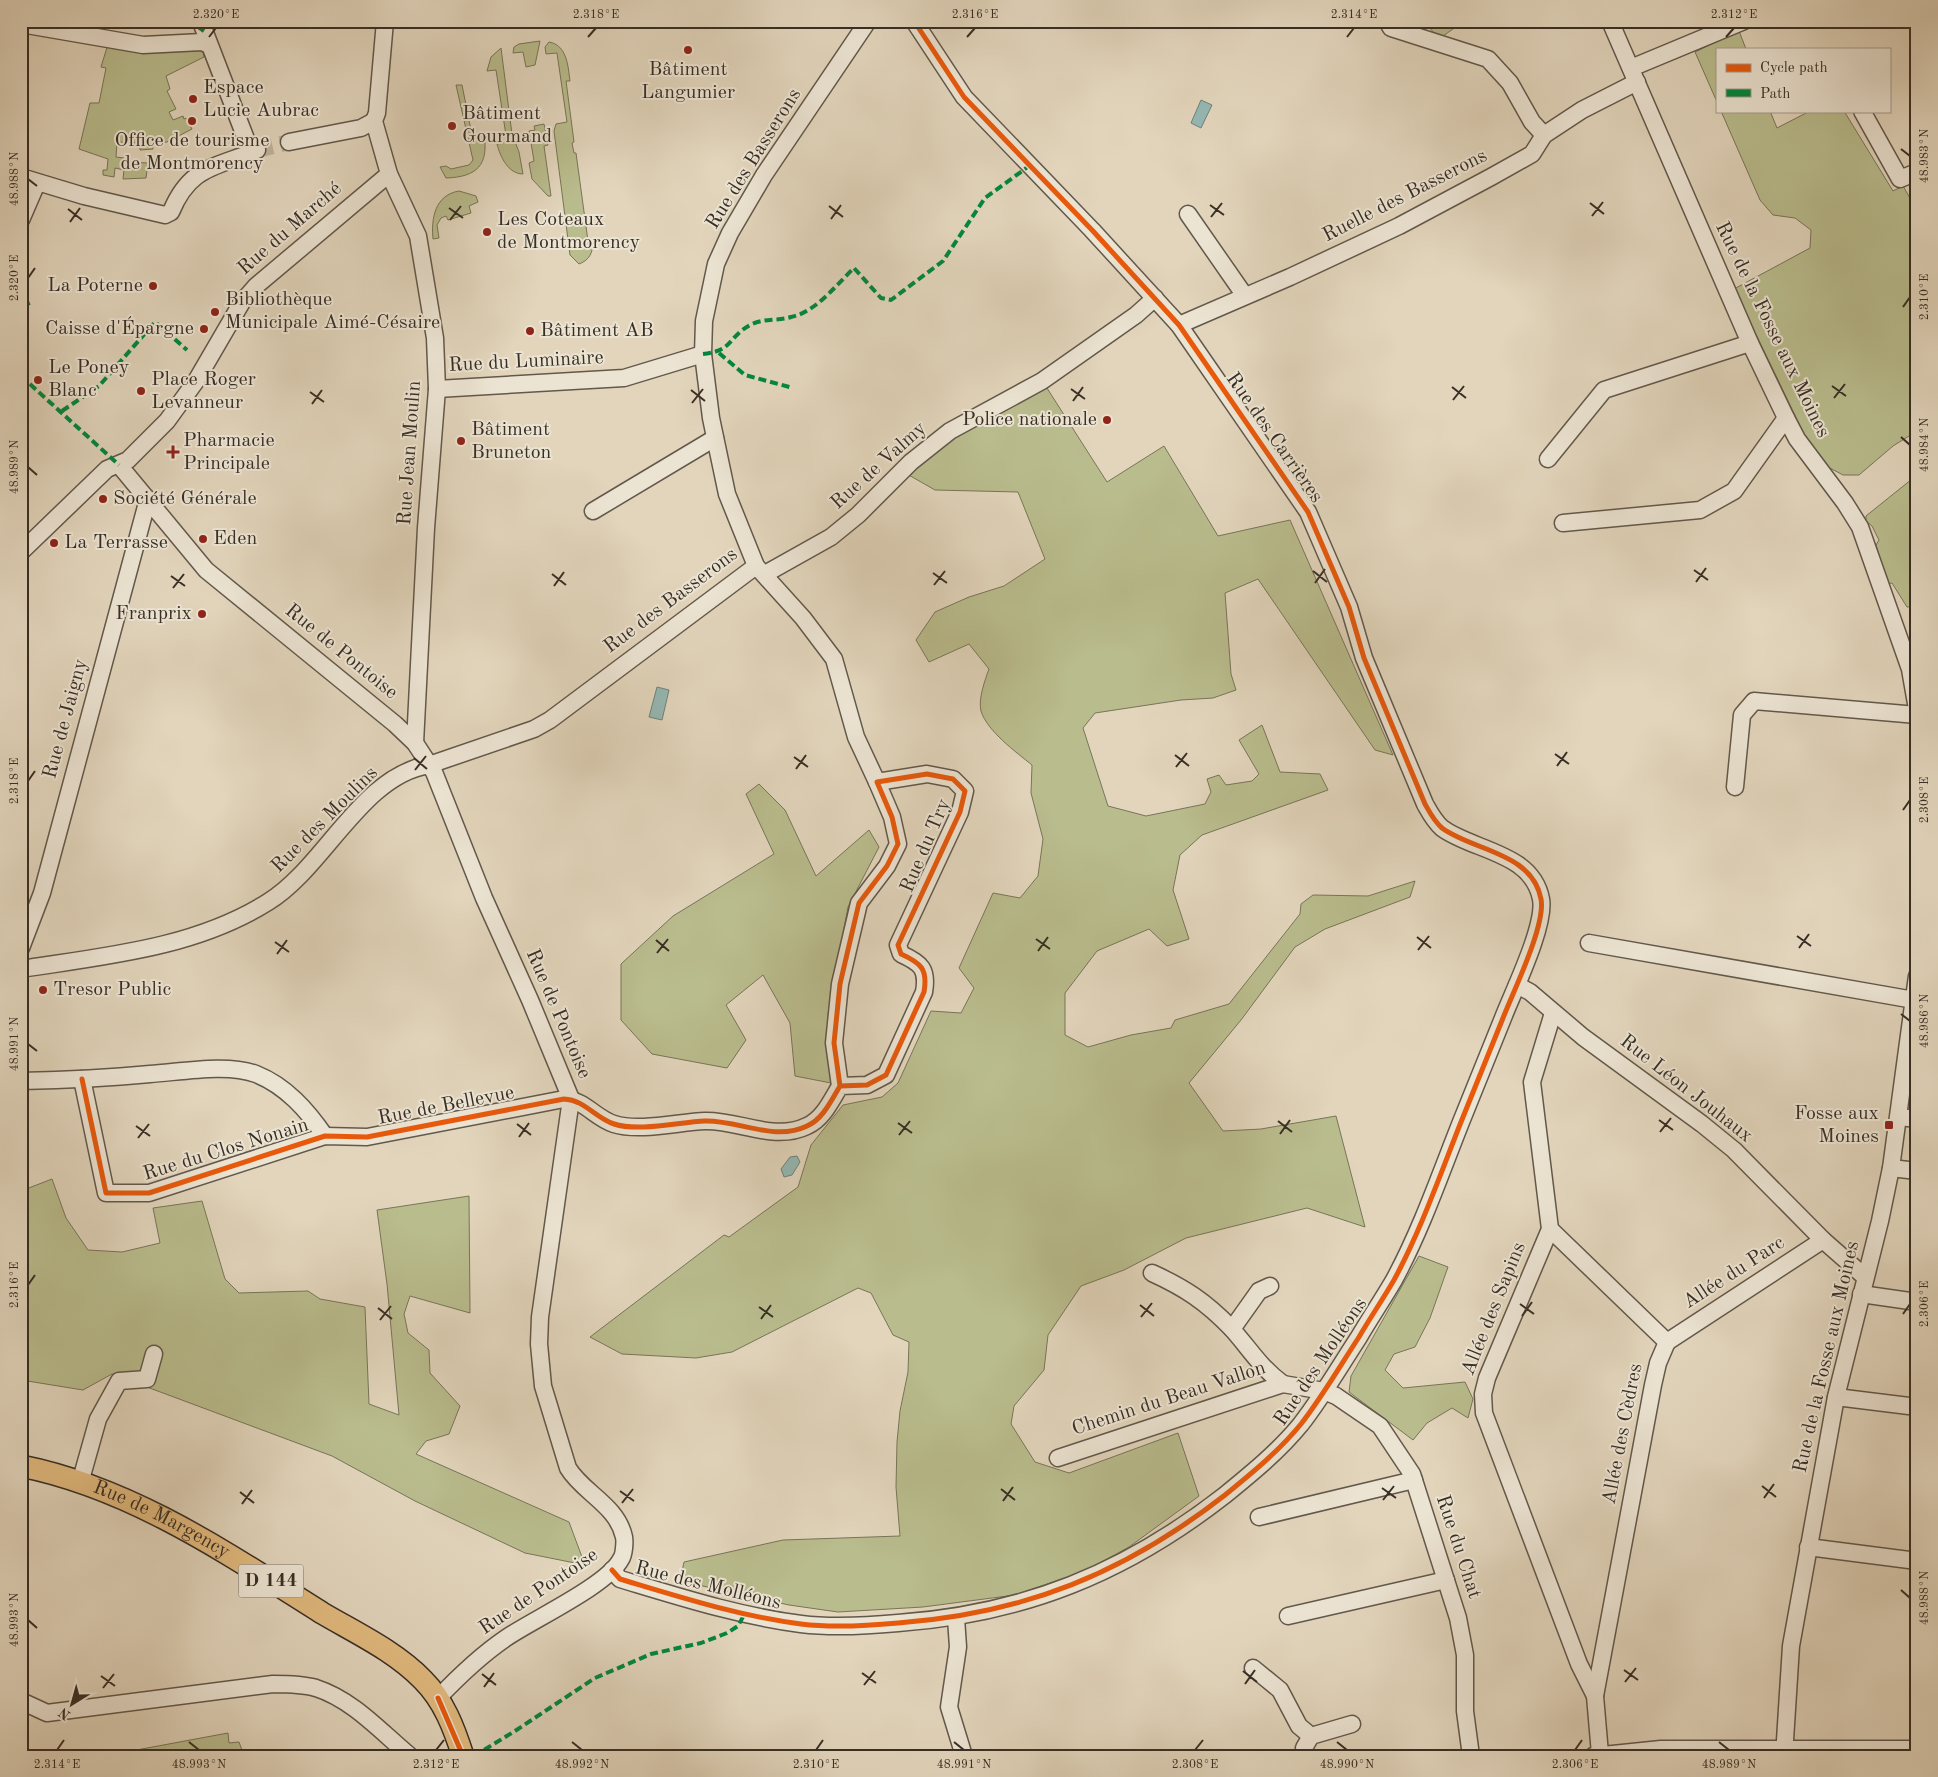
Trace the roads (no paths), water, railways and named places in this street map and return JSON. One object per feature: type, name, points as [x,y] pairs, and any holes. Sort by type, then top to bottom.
[{"type":"main road","name":"Rue de Margency","points":[[21,1466],[80,1483],[167,1520],[211,1544],[377,1646],[422,1679],[438,1698]]},
{"type":"main road","name":"D 144","points":[[438,1698],[463,1756]]},
{"type":"street","points":[[289,142],[361,128],[374,122],[377,113],[385,21]]},
{"type":"street","name":"Rue des Basserons","points":[[429,765],[534,729],[550,720],[572,701],[698,610],[760,570],[727,494],[715,438],[703,354],[704,321],[716,264],[730,233],[764,175],[868,21]]},
{"type":"street","name":"Rue des Carrières","points":[[914,21],[964,97],[1179,325],[1308,512],[1348,607],[1364,658],[1424,804],[1434,820],[1451,833],[1508,858],[1526,873],[1538,887],[1542,913],[1517,986]]},
{"type":"street","points":[[1387,21],[1391,28],[1488,59],[1510,83],[1532,122],[1544,135]]},
{"type":"street","name":"Rue de la Fosse aux Moines","points":[[1610,21],[1750,342],[1786,418],[1797,439],[1845,503],[1860,527],[1913,668],[1917,709]]},
{"type":"street","name":"Ruelle des Basserons","points":[[1179,325],[1399,226],[1491,177],[1532,154],[1544,135],[1634,75],[1744,21]]},
{"type":"street","points":[[21,177],[84,196],[165,215],[171,212],[179,193],[191,179],[254,151],[201,22]]},
{"type":"street","points":[[21,24],[143,45],[202,42],[209,45]]},
{"type":"street","points":[[1863,112],[1900,179],[1917,172]]},
{"type":"street","name":"Rue Jean Moulin","points":[[374,122],[390,174],[409,214],[421,249],[435,338],[437,388],[415,743]]},
{"type":"street","name":"Rue du Marché","points":[[21,552],[107,470],[128,460],[167,420],[196,381],[203,359],[242,302],[256,286],[390,174]]},
{"type":"street","points":[[21,220],[38,183]]},
{"type":"street","points":[[1188,214],[1245,296]]},
{"type":"street","name":"Rue de Valmy","points":[[760,570],[831,536],[858,515],[911,462],[950,431],[1042,382],[1136,315],[1155,298]]},
{"type":"street","points":[[1548,459],[1604,390],[1750,342]]},
{"type":"street","name":"Rue du Luminaire","points":[[437,388],[624,378],[703,354]]},
{"type":"street","points":[[1563,523],[1700,510],[1734,491],[1786,418]]},
{"type":"street","points":[[593,511],[715,438]]},
{"type":"street","name":"Rue de Pontoise","points":[[119,465],[206,570],[385,716],[415,743],[434,772],[484,898],[530,1000],[571,1100],[540,1317],[540,1352],[543,1386],[568,1468],[574,1478],[607,1507],[617,1519],[624,1538],[622,1559],[612,1570],[548,1614],[507,1637],[468,1669],[438,1698]]},
{"type":"street","name":"Rue de Jaigny","points":[[21,948],[42,894],[148,499]]},
{"type":"street","points":[[760,570],[803,618],[834,659],[856,738],[877,782]]},
{"type":"street","points":[[1735,787],[1742,715],[1754,701],[1917,715]]},
{"type":"street","points":[[385,716],[408,723],[416,712]]},
{"type":"street","name":"Rue des Moulins","points":[[21,969],[178,942],[240,918],[269,902],[298,879],[333,836],[371,798],[401,774],[416,767],[429,765]]},
{"type":"street","name":"Rue du Try","points":[[927,774],[953,779],[965,791],[960,812],[898,945],[901,954],[918,962],[926,978],[924,992],[886,1076],[867,1085],[840,1086],[834,1043],[840,984],[859,902],[887,866],[898,844],[892,816],[877,782],[927,774]]},
{"type":"street","points":[[1589,943],[1914,1000]]},
{"type":"street","name":"Rue de la Fosse aux Moines","points":[[1784,1752],[1791,1646],[1836,1397],[1880,1221],[1891,1168],[1914,1025],[1914,1000],[1917,976]]},
{"type":"street","name":"Rue Léon Jouhaux","points":[[1517,986],[1530,992],[1553,1013],[1612,1059],[1702,1124],[1734,1150],[1824,1240],[1865,1277]]},
{"type":"street","name":"Rue des Molléons","points":[[612,1570],[620,1579],[744,1615],[803,1624],[858,1625],[956,1618],[1039,1598],[1087,1580],[1138,1554],[1205,1510],[1259,1468],[1300,1426],[1324,1391],[1397,1272],[1420,1225],[1517,986]]},
{"type":"street","name":"Allée des Sapins","points":[[1553,1013],[1532,1082],[1550,1229],[1487,1378],[1483,1394],[1484,1413],[1578,1664],[1595,1696],[1597,1755]]},
{"type":"street","points":[[21,1081],[82,1079],[228,1069],[254,1073],[286,1091],[308,1111],[325,1136]]},
{"type":"street","name":"Rue du Clos Nonain","points":[[82,1079],[106,1193],[149,1193],[325,1136]]},
{"type":"street","points":[[571,1100],[578,1101],[603,1119],[616,1125],[634,1126],[708,1121],[766,1131],[798,1130],[821,1117],[840,1086]]},
{"type":"street","name":"Rue de Bellevue","points":[[325,1136],[367,1137],[571,1100]]},
{"type":"street","points":[[1898,1117],[1917,1119]]},
{"type":"street","points":[[1891,1168],[1917,1171]]},
{"type":"street","points":[[1550,1229],[1667,1342]]},
{"type":"street","name":"Allée du Parc","points":[[1667,1342],[1824,1240]]},
{"type":"street","points":[[1152,1273],[1185,1288],[1214,1311],[1232,1329],[1264,1370],[1283,1384]]},
{"type":"street","points":[[1232,1329],[1259,1291],[1270,1286]]},
{"type":"street","points":[[1861,1294],[1917,1302]]},
{"type":"street","name":"Allée des Cèdres","points":[[1595,1696],[1653,1385],[1658,1363],[1667,1342]]},
{"type":"street","points":[[80,1483],[98,1419],[119,1381],[147,1378],[154,1354]]},
{"type":"street","name":"Chemin du Beau Vallon","points":[[1058,1458],[1283,1384],[1324,1391]]},
{"type":"street","name":"Rue du Chat","points":[[1324,1391],[1336,1396],[1380,1426],[1414,1480],[1458,1618],[1465,1655],[1465,1711],[1470,1756]]},
{"type":"street","points":[[1836,1397],[1917,1407]]},
{"type":"street","points":[[1259,1517],[1414,1480]]},
{"type":"street","points":[[1808,1547],[1917,1561]]},
{"type":"street","points":[[1288,1616],[1446,1580]]},
{"type":"street","points":[[956,1618],[958,1647],[949,1707],[964,1756]]},
{"type":"street","points":[[1254,1668],[1280,1690],[1299,1726],[1310,1736]]},
{"type":"street","points":[[21,1701],[47,1714],[273,1684],[298,1685],[315,1688],[332,1695],[366,1716],[410,1756]]},
{"type":"street","points":[[1306,1756],[1304,1748],[1310,1736],[1352,1724]]},
{"type":"street","points":[[1597,1755],[1644,1749],[1784,1752],[1917,1749]]},
{"type":"water","points":[[1201,100],[1212,105],[1201,128],[1191,123]]},
{"type":"water","points":[[657,687],[669,690],[662,720],[649,717]]},
{"type":"water","points":[[797,1156],[800,1162],[792,1175],[784,1177],[781,1169],[790,1157]]},
{"type":"tunnel","points":[[257,150],[289,142]]},
{"type":"place","name":"Bâtiment Langumier","points":[[688,50]]},
{"type":"place","name":"Espace Lucie Aubrac","points":[[193,99]]},
{"type":"place","name":"Office de tourisme de Montmorency","points":[[192,121]]},
{"type":"place","name":"Bâtiment Gourmand","points":[[452,126]]},
{"type":"place","name":"Les Coteaux de Montmorency","points":[[487,232]]},
{"type":"place","name":"La Poterne","points":[[153,286]]},
{"type":"place","name":"Bibliothèque Municipale Aimé-Césaire","points":[[215,312]]},
{"type":"place","name":"Caisse d'Épargne","points":[[204,329]]},
{"type":"place","name":"Bâtiment AB","points":[[530,331]]},
{"type":"place","name":"Le Poney Blanc","points":[[38,380]]},
{"type":"place","name":"Place Roger Levanneur","points":[[141,391]]},
{"type":"place","name":"Police nationale","points":[[1107,420]]},
{"type":"place","name":"Bâtiment Bruneton","points":[[461,441]]},
{"type":"place","name":"Pharmacie Principale","points":[[173,452]]},
{"type":"place","name":"Société Générale","points":[[103,499]]},
{"type":"place","name":"Eden","points":[[203,539]]},
{"type":"place","name":"La Terrasse","points":[[54,543]]},
{"type":"place","name":"Franprix","points":[[202,614]]},
{"type":"place","name":"Tresor Public","points":[[43,990]]},
{"type":"place","name":"Fosse aux Moines","points":[[1889,1125]]}]
